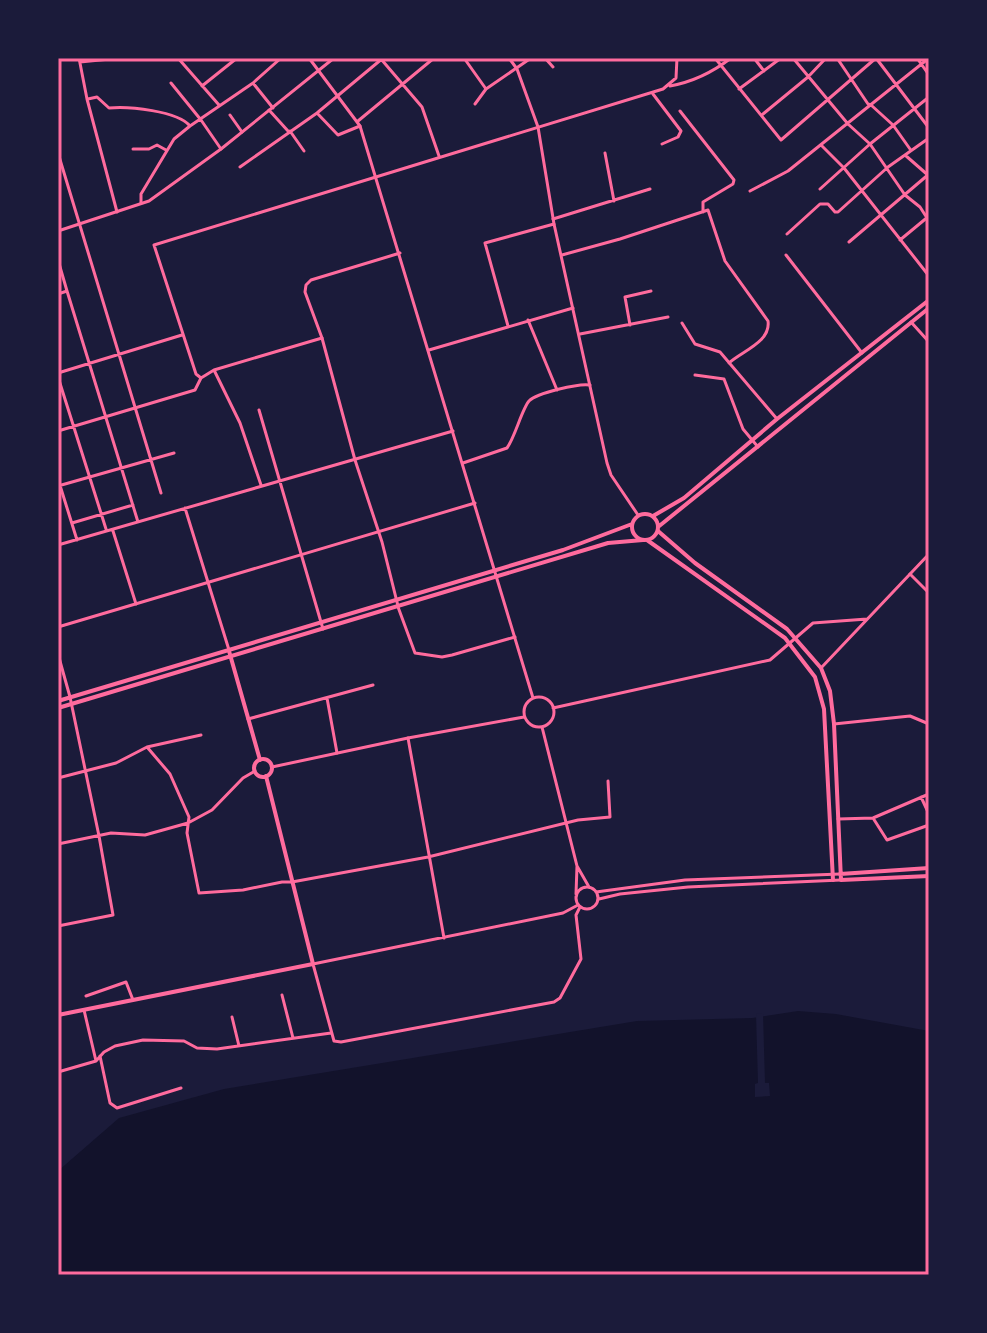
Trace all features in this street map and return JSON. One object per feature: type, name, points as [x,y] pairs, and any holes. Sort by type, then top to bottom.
[{"type":"main road","points":[[653,516],[684,498],[777,419],[929,300]]},
{"type":"main road","points":[[58,701],[397,599],[608,543],[645,540],[929,308]]},
{"type":"main road","points":[[885,334],[890,340]]},
{"type":"main road","points":[[850,362],[854,369]]},
{"type":"main road","points":[[58,708],[496,574],[598,538],[632,524],[638,515],[645,513],[653,516],[658,529],[695,563],[787,629],[821,668],[830,691],[834,724],[840,877]]},
{"type":"main road","points":[[632,524],[635,536],[789,642],[815,677],[824,709],[833,877]]},
{"type":"main road","points":[[229,651],[260,760]]},
{"type":"main road","points":[[824,709],[832,708]]},
{"type":"main road","points":[[58,1015],[313,964],[266,776],[272,767],[268,760],[260,760],[254,766],[255,771],[258,775],[266,776]]},
{"type":"main road","points":[[840,877],[929,868]]},
{"type":"main road","points":[[840,877],[929,876]]},
{"type":"street","points":[[117,212],[87,99],[80,60],[120,58]]},
{"type":"street","points":[[178,58],[219,105]]},
{"type":"street","points":[[202,86],[237,58]]},
{"type":"street","points":[[271,58],[275,63]]},
{"type":"street","points":[[141,203],[141,194],[166,150],[190,126],[253,83],[281,58]]},
{"type":"street","points":[[309,58],[359,123],[533,698]]},
{"type":"street","points":[[58,231],[149,201],[221,149],[334,58]]},
{"type":"street","points":[[240,167],[317,113],[382,58],[422,107],[439,156]]},
{"type":"street","points":[[421,58],[426,63]]},
{"type":"street","points":[[317,113],[338,135],[359,123],[434,58]]},
{"type":"street","points":[[464,58],[486,89]]},
{"type":"street","points":[[509,58],[517,69],[538,127],[553,221],[607,463],[611,475],[638,515]]},
{"type":"street","points":[[475,104],[486,89],[531,58]]},
{"type":"street","points":[[545,58],[553,67]]},
{"type":"street","points":[[670,86],[677,73],[677,58]]},
{"type":"street","points":[[715,58],[781,140],[876,58],[929,128]]},
{"type":"street","points":[[201,378],[196,374],[182,335],[154,245],[687,83],[731,58]]},
{"type":"street","points":[[754,58],[764,71]]},
{"type":"street","points":[[739,89],[781,58]]},
{"type":"street","points":[[793,58],[848,124],[870,144],[905,195],[920,207],[928,219],[900,240]]},
{"type":"street","points":[[762,115],[826,58]]},
{"type":"street","points":[[837,58],[868,104],[893,125],[910,149]]},
{"type":"street","points":[[917,58],[929,75]]},
{"type":"street","points":[[750,191],[788,171],[822,146],[929,58]]},
{"type":"street","points":[[171,83],[221,149]]},
{"type":"street","points":[[253,83],[304,151]]},
{"type":"street","points":[[652,93],[681,131],[678,137],[662,144]]},
{"type":"street","points":[[87,99],[97,97],[109,108],[131,106],[171,114],[184,118],[190,126]]},
{"type":"street","points":[[820,189],[929,97]]},
{"type":"street","points":[[680,111],[734,180],[733,184],[703,202],[703,212]]},
{"type":"street","points":[[230,115],[242,132]]},
{"type":"street","points":[[787,234],[820,204],[828,204],[838,212],[910,149],[929,138]]},
{"type":"street","points":[[133,149],[149,149],[157,145],[166,150]]},
{"type":"street","points":[[822,146],[844,168],[929,276]]},
{"type":"street","points":[[58,153],[161,493]]},
{"type":"street","points":[[605,153],[614,201]]},
{"type":"street","points":[[849,242],[929,175],[904,154]]},
{"type":"street","points":[[508,326],[485,243],[650,189]]},
{"type":"street","points":[[562,255],[708,210],[725,261],[768,321],[769,330],[765,337],[729,363]]},
{"type":"street","points":[[400,253],[311,280],[305,292],[322,338],[398,606],[415,653],[442,657],[515,637]]},
{"type":"street","points":[[786,255],[862,353]]},
{"type":"street","points":[[58,260],[138,522]]},
{"type":"street","points":[[58,294],[67,291]]},
{"type":"street","points":[[630,325],[625,297],[651,291]]},
{"type":"street","points":[[429,350],[573,308]]},
{"type":"street","points":[[580,334],[668,317]]},
{"type":"street","points":[[528,320],[557,391]]},
{"type":"street","points":[[911,322],[929,342]]},
{"type":"street","points":[[682,323],[695,344],[716,349],[777,419]]},
{"type":"street","points":[[107,531],[58,375],[182,335]]},
{"type":"street","points":[[58,431],[195,390],[201,378],[214,370],[322,338]]},
{"type":"street","points":[[214,370],[240,423],[261,486]]},
{"type":"street","points":[[695,375],[724,379],[743,429],[758,447]]},
{"type":"street","points":[[463,463],[507,448],[529,402],[557,391],[590,385]]},
{"type":"street","points":[[259,410],[323,629]]},
{"type":"street","points":[[58,545],[453,431]]},
{"type":"street","points":[[59,485],[174,453]]},
{"type":"street","points":[[58,479],[77,540]]},
{"type":"street","points":[[58,627],[475,503]]},
{"type":"street","points":[[72,523],[133,505]]},
{"type":"street","points":[[185,508],[229,651]]},
{"type":"street","points":[[112,529],[136,604]]},
{"type":"street","points":[[821,668],[929,554]]},
{"type":"street","points":[[910,574],[929,593]]},
{"type":"street","points":[[553,708],[770,660],[813,623],[867,619]]},
{"type":"street","points":[[58,654],[70,697],[113,915],[58,926]]},
{"type":"street","points":[[248,719],[373,685]]},
{"type":"street","points":[[327,698],[337,753]]},
{"type":"street","points":[[533,698],[544,698],[553,708],[553,718],[542,727],[533,726],[524,717],[525,706],[533,698]]},
{"type":"street","points":[[834,724],[910,716],[929,724]]},
{"type":"street","points":[[272,767],[524,717]]},
{"type":"street","points":[[542,727],[577,866],[599,899]]},
{"type":"street","points":[[58,778],[125,759],[147,747],[201,735]]},
{"type":"street","points":[[408,738],[444,938]]},
{"type":"street","points":[[147,747],[170,774],[189,817],[187,833],[199,893],[243,890],[428,857],[565,824],[610,817],[608,781]]},
{"type":"street","points":[[58,844],[114,833],[145,835],[188,823],[212,810],[243,778],[255,771]]},
{"type":"street","points":[[838,819],[873,818],[929,794]]},
{"type":"street","points":[[921,797],[929,814]]},
{"type":"street","points":[[873,818],[887,840],[929,825]]},
{"type":"street","points":[[577,866],[576,895],[579,906],[576,915],[581,959],[560,998],[554,1002],[334,1041],[313,964],[563,913],[579,906],[592,909],[599,899],[649,890],[833,877]]},
{"type":"street","points":[[596,892],[685,880],[840,877]]},
{"type":"street","points":[[576,895],[581,889],[589,887]]},
{"type":"street","points":[[86,996],[126,982],[133,1000]]},
{"type":"street","points":[[282,995],[293,1039]]},
{"type":"street","points":[[84,1010],[96,1061]]},
{"type":"street","points":[[232,1017],[239,1046]]},
{"type":"street","points":[[58,1072],[96,1061],[115,1046],[154,1039],[184,1041],[207,1049],[331,1033]]},
{"type":"street","points":[[100,1056],[110,1103],[117,1108],[181,1088]]},
{"type":"shaded area","points":[[798,1011],[836,1014],[929,1031],[929,1275],[58,1275],[58,1171],[119,1118],[224,1089],[637,1021],[752,1018]]},
{"type":"pier","points":[[763,1013],[765,1083],[769,1083],[770,1096],[755,1097],[755,1084],[758,1083],[756,1014]]}]
